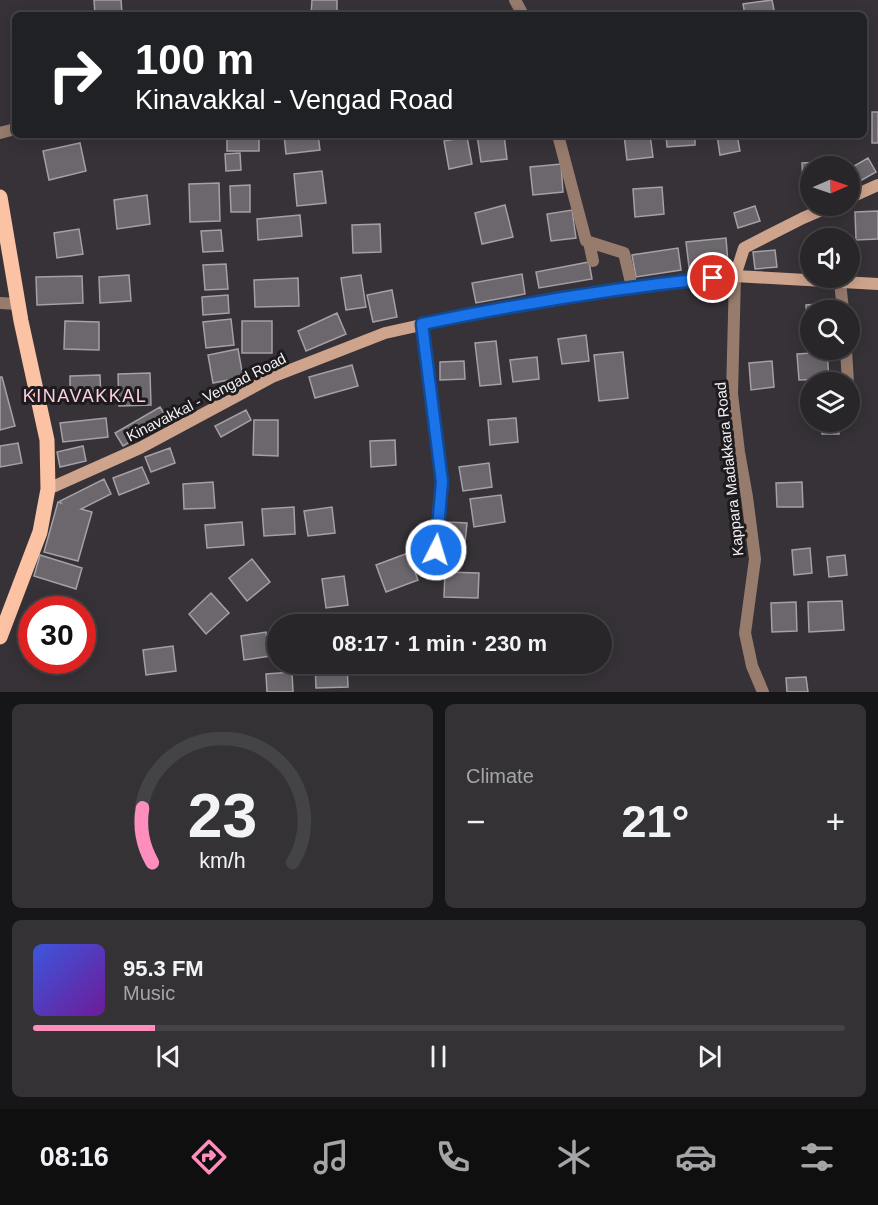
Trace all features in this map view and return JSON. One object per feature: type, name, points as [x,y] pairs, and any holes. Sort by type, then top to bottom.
[{"type":"main road","points":[[860,193],[878,185]]},
{"type":"main road","points":[[0,198],[21,321],[47,440],[48,489],[40,532],[0,637]]},
{"type":"main road","points":[[735,276],[744,248],[808,216]]},
{"type":"main road","name":"Kinavakkal - Vengad Road","points":[[48,489],[140,448],[272,377],[385,333],[471,314],[632,287],[735,276],[800,280]]},
{"type":"main road","name":"Kinavakkal - Vengad Road","points":[[860,283],[878,284]]},
{"type":"street","points":[[559,138],[586,241],[624,253],[632,287]]},
{"type":"street","points":[[589,242],[593,261]]},
{"type":"street","name":"Kappara Madakkara Road","points":[[735,276],[732,394],[754,559],[744,633],[752,666],[763,692]]},
{"type":"street","points":[[0,303],[19,304]]},
{"type":"street","points":[[422,324],[442,482],[436,550]]},
{"type":"building","points":[[94,0],[121,0],[122,12],[95,12]]},
{"type":"building","points":[[312,0],[337,0],[337,12],[311,12]]},
{"type":"building","points":[[772,0],[774,12],[744,12],[743,4]]},
{"type":"building","points":[[872,112],[878,112],[878,143],[872,143]]},
{"type":"building","points":[[227,138],[259,138],[259,151],[227,151]]},
{"type":"building","points":[[284,138],[318,138],[320,150],[286,154]]},
{"type":"building","points":[[467,138],[472,164],[449,169],[444,141]]},
{"type":"building","points":[[477,138],[504,138],[507,159],[481,162]]},
{"type":"building","points":[[624,138],[650,138],[653,157],[627,160]]},
{"type":"building","points":[[666,138],[695,138],[695,145],[667,147]]},
{"type":"building","points":[[717,138],[738,138],[740,151],[720,155]]},
{"type":"building","points":[[80,143],[86,171],[49,180],[43,151]]},
{"type":"building","points":[[240,153],[241,170],[226,171],[225,154]]},
{"type":"building","points":[[868,158],[876,172],[860,181],[860,163]]},
{"type":"building","points":[[561,164],[563,192],[533,195],[530,167]]},
{"type":"building","points":[[322,171],[326,203],[297,206],[294,174]]},
{"type":"building","points":[[219,183],[220,221],[190,222],[189,184]]},
{"type":"building","points":[[250,185],[250,212],[231,212],[230,186]]},
{"type":"building","points":[[662,187],[664,214],[635,217],[633,189]]},
{"type":"building","points":[[147,195],[150,224],[117,229],[114,200]]},
{"type":"building","points":[[505,205],[513,237],[482,244],[475,213]]},
{"type":"building","points":[[755,206],[760,221],[738,228],[734,213]]},
{"type":"building","points":[[572,210],[576,238],[551,241],[547,214]]},
{"type":"building","points":[[878,211],[878,239],[860,240],[860,228],[856,228],[855,216],[860,216],[860,212]]},
{"type":"building","points":[[300,215],[302,236],[258,240],[257,219]]},
{"type":"building","points":[[380,224],[381,252],[353,253],[352,225]]},
{"type":"building","points":[[79,229],[83,254],[57,258],[54,233]]},
{"type":"building","points":[[221,230],[223,251],[203,252],[201,231]]},
{"type":"building","points":[[726,238],[728,263],[689,267],[686,242]]},
{"type":"building","points":[[678,248],[681,270],[636,277],[632,255]]},
{"type":"building","points":[[775,250],[777,267],[755,269],[753,252]]},
{"type":"building","points":[[589,262],[592,279],[539,288],[536,272]]},
{"type":"building","points":[[226,264],[228,289],[205,290],[203,265]]},
{"type":"building","points":[[522,274],[525,294],[476,303],[472,283]]},
{"type":"building","points":[[129,275],[131,301],[100,303],[99,277]]},
{"type":"building","points":[[361,275],[366,307],[346,310],[341,278]]},
{"type":"building","points":[[82,276],[83,303],[37,305],[36,277]]},
{"type":"building","points":[[298,278],[299,306],[255,307],[254,280]]},
{"type":"building","points":[[392,290],[397,317],[373,322],[367,295]]},
{"type":"building","points":[[228,295],[229,313],[203,315],[202,297]]},
{"type":"building","points":[[337,313],[346,334],[306,351],[298,331]]},
{"type":"building","points":[[231,319],[234,345],[206,348],[203,322]]},
{"type":"building","points":[[65,321],[99,322],[99,350],[64,349]]},
{"type":"building","points":[[242,321],[272,321],[272,353],[242,353]]},
{"type":"building","points":[[586,335],[589,361],[562,364],[558,339]]},
{"type":"building","points":[[496,341],[501,384],[480,386],[475,343]]},
{"type":"building","points":[[238,349],[243,377],[213,383],[208,355]]},
{"type":"building","points":[[623,352],[628,398],[599,401],[594,355]]},
{"type":"building","points":[[797,354],[800,354],[800,360],[828,360],[828,372],[800,372],[799,380]]},
{"type":"building","points":[[537,357],[539,379],[513,382],[510,360]]},
{"type":"building","points":[[464,361],[465,379],[440,380],[440,362]]},
{"type":"building","points":[[772,361],[774,387],[751,390],[749,363]]},
{"type":"building","points":[[352,365],[358,386],[315,398],[309,377]]},
{"type":"building","points":[[150,373],[151,405],[119,406],[118,374]]},
{"type":"building","points":[[100,375],[101,400],[70,400],[70,376]]},
{"type":"building","points":[[0,377],[2,377],[15,426],[0,430]]},
{"type":"building","points":[[160,407],[168,420],[123,446],[115,433]]},
{"type":"building","points":[[246,410],[251,420],[221,437],[215,426]]},
{"type":"building","points":[[106,418],[108,437],[63,442],[60,423]]},
{"type":"building","points":[[516,418],[518,442],[490,445],[488,420]]},
{"type":"building","points":[[254,420],[278,420],[278,456],[253,455]]},
{"type":"building","points":[[822,432],[839,432],[839,434],[822,434]]},
{"type":"building","points":[[395,440],[396,465],[371,467],[370,441]]},
{"type":"building","points":[[18,443],[22,463],[0,467],[0,446]]},
{"type":"building","points":[[83,446],[86,461],[60,467],[57,452]]},
{"type":"building","points":[[170,448],[175,463],[151,472],[145,457]]},
{"type":"building","points":[[489,463],[492,487],[463,491],[459,467]]},
{"type":"building","points":[[142,467],[149,483],[119,495],[113,478]]},
{"type":"building","points":[[104,479],[111,494],[81,509],[92,512],[78,561],[44,552],[58,502],[61,503],[60,501]]},
{"type":"building","points":[[213,482],[215,508],[184,509],[183,484]]},
{"type":"building","points":[[802,482],[803,507],[777,507],[776,483]]},
{"type":"building","points":[[501,495],[505,522],[474,527],[470,499]]},
{"type":"building","points":[[294,507],[295,534],[264,536],[262,509]]},
{"type":"building","points":[[332,507],[335,533],[308,536],[304,511]]},
{"type":"building","points":[[242,522],[244,545],[207,548],[205,525]]},
{"type":"building","points":[[447,522],[467,523],[464,553],[444,551]]},
{"type":"building","points":[[810,548],[812,573],[794,575],[792,550]]},
{"type":"building","points":[[408,553],[418,580],[386,592],[376,565]]},
{"type":"building","points":[[40,555],[82,568],[76,589],[34,576]]},
{"type":"building","points":[[845,555],[847,575],[829,577],[827,557]]},
{"type":"building","points":[[252,559],[270,582],[247,601],[229,578]]},
{"type":"building","points":[[445,572],[479,573],[478,598],[444,597]]},
{"type":"building","points":[[344,576],[348,605],[326,608],[322,579]]},
{"type":"building","points":[[211,593],[229,613],[206,634],[189,614]]},
{"type":"building","points":[[842,601],[844,630],[809,632],[808,602]]},
{"type":"building","points":[[796,602],[797,631],[772,632],[771,603]]},
{"type":"building","points":[[266,632],[267,656],[244,660],[241,636]]},
{"type":"building","points":[[173,646],[176,671],[146,675],[143,650]]},
{"type":"building","points":[[266,674],[292,674],[293,692],[267,692]]},
{"type":"building","points":[[315,674],[347,674],[348,687],[316,688]]},
{"type":"building","points":[[806,677],[808,692],[787,692],[786,678]]},
{"type":"district","name":"KINAVAKKAL","points":[[85,396]]},
{"type":"route","points":[[436,550],[442,482],[422,324],[632,287],[713,278]]}]
